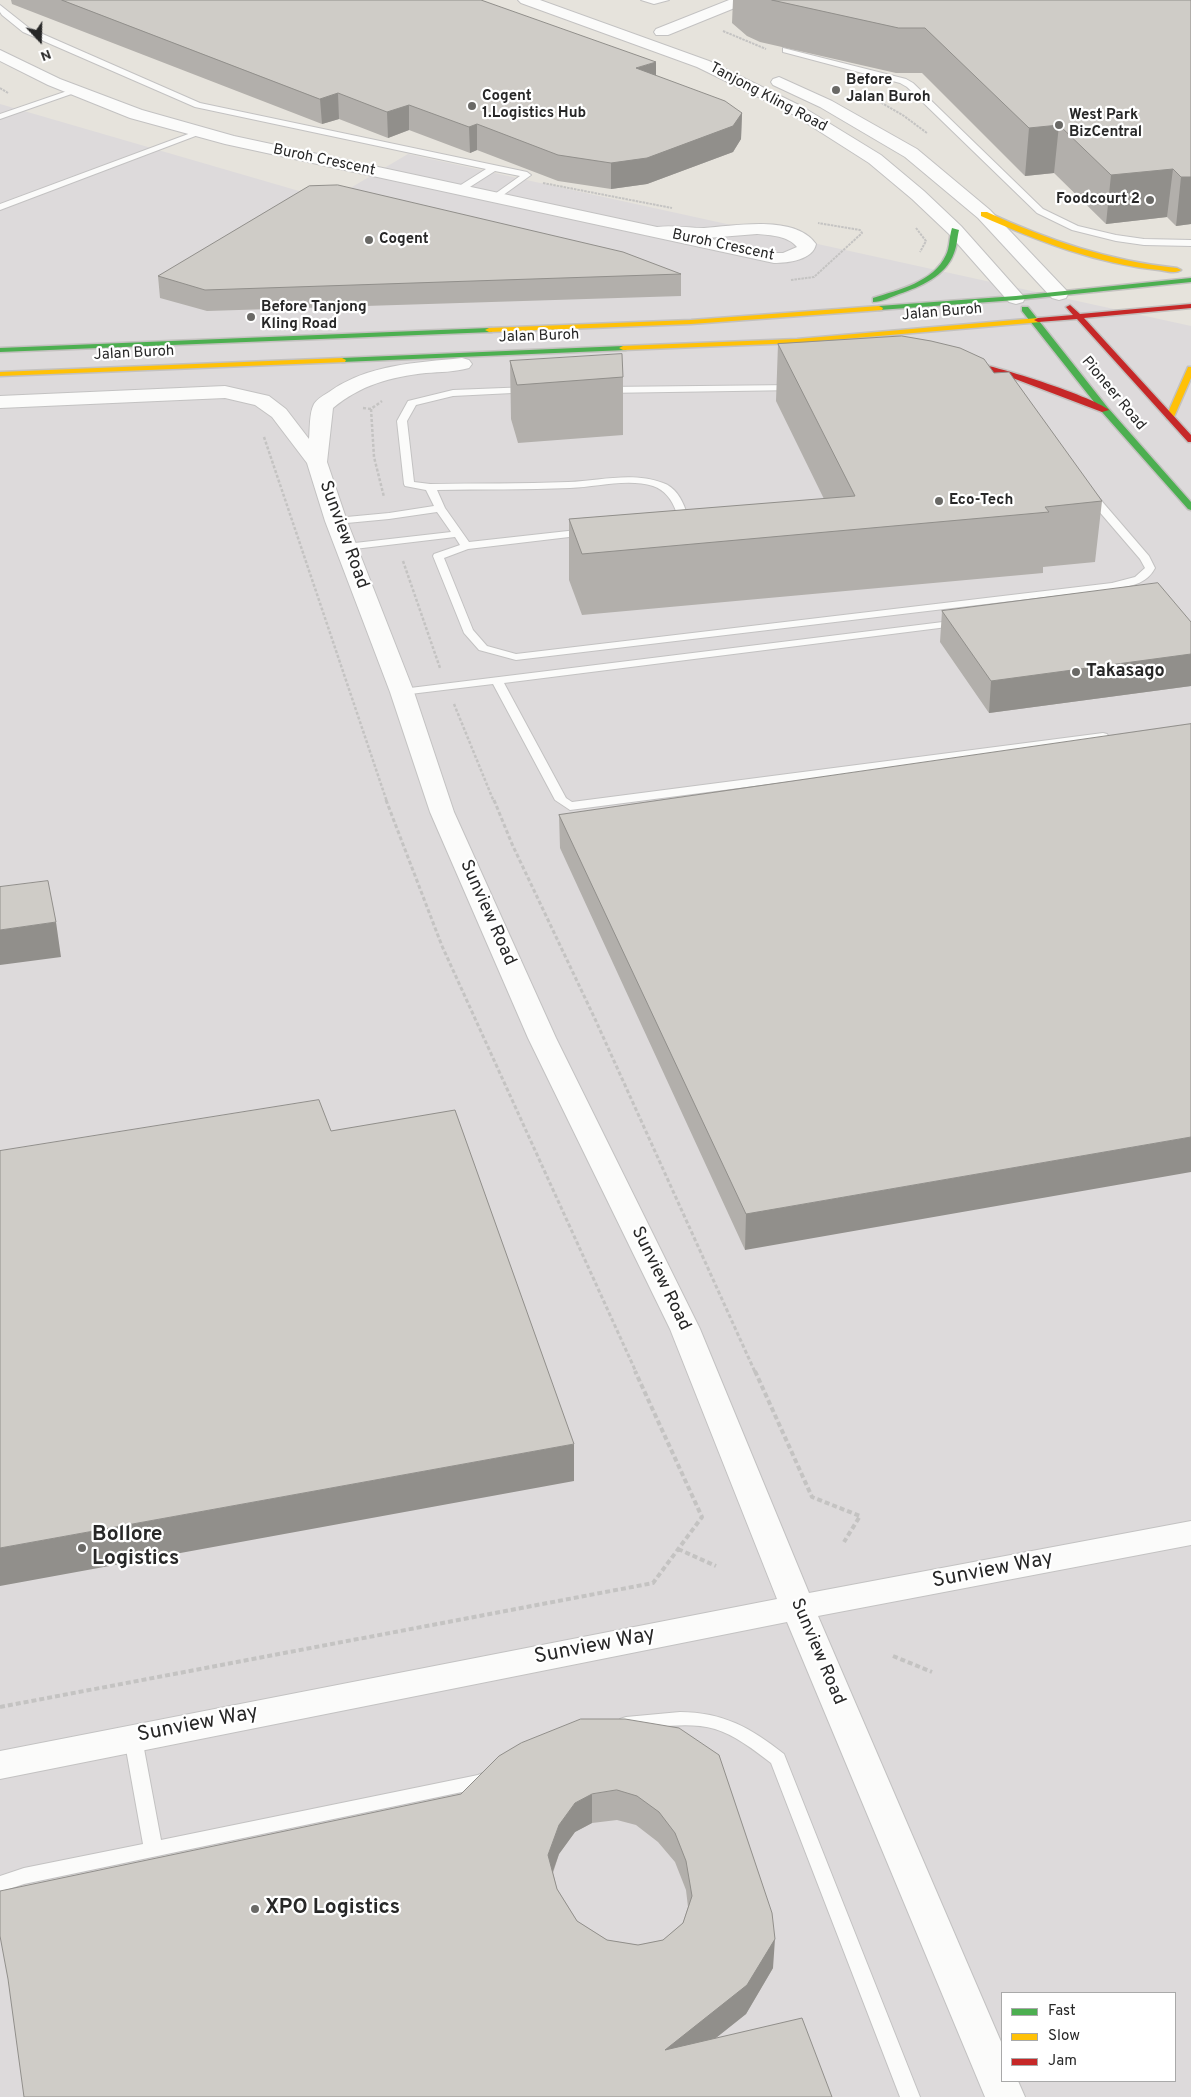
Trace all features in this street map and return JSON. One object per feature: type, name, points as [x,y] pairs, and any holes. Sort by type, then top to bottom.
[{"type":"main road","points":[[984,214],[1055,246],[1104,260],[1169,270],[1191,270]]},
{"type":"main road","points":[[848,311],[907,288],[942,268],[949,258],[955,230]]},
{"type":"main road","points":[[1059,294],[1191,280]]},
{"type":"main road","name":"Jalan Buroh","points":[[0,350],[681,322],[1059,294]]},
{"type":"main road","name":"Pioneer Road","points":[[1059,294],[1191,440]]},
{"type":"main road","name":"Pioneer Road","points":[[1016,298],[1105,410],[1191,507]]},
{"type":"main road","points":[[1078,316],[1191,306]]},
{"type":"main road","name":"Jalan Buroh","points":[[0,374],[797,341],[1078,316]]},
{"type":"main road","points":[[282,362],[462,364],[590,361]]},
{"type":"main road","points":[[944,361],[988,367],[1035,381],[1105,410]]},
{"type":"main road","points":[[1170,417],[1191,369]]},
{"type":"street","name":"Tanjong Kling Road","points":[[526,0],[703,64],[795,109],[875,159],[918,194],[955,230],[1016,298]]},
{"type":"street","points":[[662,32],[742,0]]},
{"type":"street","name":"Tanjong Kling Road","points":[[644,25],[715,52]]},
{"type":"street","name":"Buroh Crescent","points":[[0,55],[54,82],[136,114],[202,132],[774,258],[798,255],[806,250],[807,244],[800,238],[790,234],[760,229],[702,233],[659,232]]},
{"type":"street","name":"Tanjong Kling Road","points":[[766,76],[826,104],[911,153],[984,214],[1059,294]]},
{"type":"street","name":"Sunview Road","points":[[317,462],[323,406],[345,389],[361,381],[386,373],[462,364]]},
{"type":"street","name":"Sunview Road","points":[[0,402],[225,392],[244,395],[262,400],[279,413],[317,462],[336,522],[402,692],[442,812],[542,1038],[685,1329],[798,1608],[1005,2097]]},
{"type":"street","name":"Sunview Way","points":[[0,1765],[798,1608],[1191,1533]]},
{"type":"lane","points":[[645,0],[654,2],[665,0]]},
{"type":"lane","points":[[0,7],[4,13],[26,30],[198,105],[493,168],[524,177]]},
{"type":"lane","points":[[786,50],[896,78],[910,85],[1040,211],[1075,228],[1116,238],[1144,242],[1191,243]]},
{"type":"lane","points":[[0,117],[76,91]]},
{"type":"lane","points":[[0,207],[202,132]]},
{"type":"lane","points":[[460,190],[493,168]]},
{"type":"lane","points":[[495,198],[524,177]]},
{"type":"lane","points":[[594,390],[803,388]]},
{"type":"lane","points":[[535,390],[453,393],[412,403],[402,421],[409,484],[430,486],[567,485],[635,481],[652,483],[662,486],[673,494],[681,511],[675,518],[657,523]]},
{"type":"lane","points":[[593,531],[466,546],[438,556],[468,631],[483,648],[506,656],[527,656],[1112,586],[1141,580],[1147,575],[1150,568],[1145,558],[1080,482]]},
{"type":"lane","points":[[430,486],[440,508],[466,546]]},
{"type":"lane","points":[[336,522],[440,508]]},
{"type":"lane","points":[[346,547],[457,534]]},
{"type":"lane","points":[[402,692],[971,622]]},
{"type":"lane","points":[[497,680],[561,800],[570,806],[1112,736]]},
{"type":"lane","points":[[611,1728],[619,1724],[668,1720],[712,1721],[754,1740],[778,1759],[910,2097]]},
{"type":"lane","points":[[133,1738],[152,1849]]},
{"type":"lane","points":[[0,1884],[24,1876],[482,1781],[507,1769]]},
{"type":"path","points":[[524,177],[681,209]]},
{"type":"path","points":[[813,222],[860,230],[862,233]]},
{"type":"path","points":[[914,227],[926,241],[919,256]]},
{"type":"path","points":[[371,409],[374,457],[389,516]]},
{"type":"path","points":[[0,1707],[653,1584],[702,1517],[442,946],[390,811],[262,433]]},
{"type":"path","points":[[397,541],[447,686],[512,844],[596,1019],[812,1497],[860,1516],[844,1542]]},
{"type":"path","points":[[678,1549],[716,1566]]},
{"type":"path","points":[[893,1656],[932,1672]]},
{"type":"shaded area","points":[[0,104],[330,200],[408,154],[1191,326],[1191,2097],[0,2097]]},
{"type":"building","name":"Cogent 1.Logistics Hub","points":[[62,0],[481,0],[656,62],[636,68],[725,101],[742,113],[733,126],[647,158],[611,163],[558,155],[477,124],[469,127],[409,105],[387,112],[338,93],[320,99]]},
{"type":"building","name":"West Park BizCentral","points":[[772,0],[1191,0],[1191,177],[1181,177],[1173,169],[1111,175],[1059,125],[1029,128],[925,28],[899,28]]},
{"type":"building","name":"Cogent","points":[[338,185],[623,252],[681,274],[205,290],[158,276],[309,186]]},
{"type":"building","points":[[902,336],[960,348],[984,359],[994,373],[1009,372],[1102,501],[1045,507],[1049,512],[582,554],[569,519],[855,496],[778,344]]},
{"type":"building","points":[[622,354],[623,377],[517,385],[510,361]]},
{"type":"building","points":[[1158,583],[1191,622],[1191,654],[991,681],[942,611]]},
{"type":"building","points":[[1191,724],[1191,1137],[746,1214],[559,815]]},
{"type":"building","points":[[48,881],[56,922],[0,930],[0,887]]},
{"type":"building","points":[[319,1100],[331,1131],[455,1110],[574,1444],[0,1548],[0,1151]]},
{"type":"building","points":[[581,1719],[625,1719],[679,1728],[719,1755],[772,1913],[775,1939],[747,1985],[665,2050],[802,2018],[832,2097],[24,2097],[8,1979],[0,1936],[0,1891],[461,1794],[499,1756],[521,1743]],"holes":[[[617,1790],[637,1796],[659,1812],[675,1833],[686,1861],[692,1896],[683,1923],[663,1940],[638,1945],[607,1940],[577,1921],[557,1889],[548,1855],[559,1825],[575,1803],[592,1794]]]},
{"type":"traffic: fast","points":[[876,300],[906,289],[936,273],[949,257],[955,230]]},
{"type":"traffic: fast","points":[[879,308],[1016,298],[1191,280]]},
{"type":"traffic: fast","points":[[1025,309],[1105,410],[1191,507]]},
{"type":"traffic: fast","points":[[0,350],[489,330]]},
{"type":"traffic: fast","points":[[342,360],[623,348]]},
{"type":"traffic: slow","points":[[984,214],[1055,243],[1102,258],[1177,270]]},
{"type":"traffic: slow","points":[[489,330],[691,322],[879,308]]},
{"type":"traffic: slow","points":[[623,348],[797,341],[1038,320]]},
{"type":"traffic: slow","points":[[0,374],[342,360]]},
{"type":"traffic: slow","points":[[1170,417],[1191,369]]},
{"type":"traffic: jam","points":[[1038,320],[1191,306]]},
{"type":"traffic: jam","points":[[1070,307],[1191,440]]},
{"type":"traffic: jam","points":[[954,362],[1013,375],[1105,410]]},
{"type":"place","name":"Before Jalan Buroh","points":[[836,90]]},
{"type":"place","name":"Cogent 1.Logistics Hub","points":[[472,106]]},
{"type":"place","name":"West Park BizCentral","points":[[1059,125]]},
{"type":"place","name":"Foodcourt 2","points":[[1150,200]]},
{"type":"place","name":"Cogent","points":[[369,240]]},
{"type":"place","name":"Before Tanjong Kling Road","points":[[251,317]]},
{"type":"place","name":"Eco-Tech","points":[[939,501]]},
{"type":"place","name":"Takasago","points":[[1076,672]]},
{"type":"place","name":"Bollore Logistics","points":[[82,1548]]},
{"type":"place","name":"XPO Logistics","points":[[255,1909]]}]
